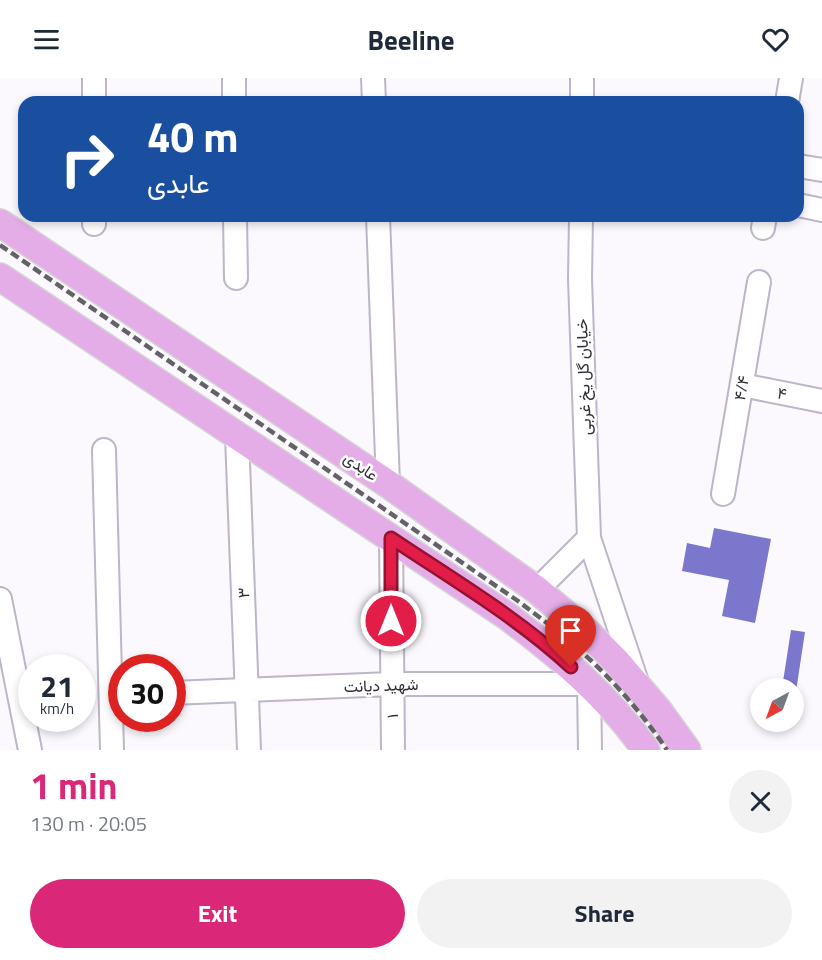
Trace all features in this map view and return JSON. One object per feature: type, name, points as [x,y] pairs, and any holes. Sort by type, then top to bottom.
[{"type":"main road","name":"عابدی","points":[[0,223],[388,484],[537,590],[588,633],[639,686],[687,750]]},
{"type":"main road","points":[[0,277],[507,616],[554,651],[589,684],[631,729],[646,750]]},
{"type":"street","points":[[94,78],[94,96]]},
{"type":"street","points":[[234,78],[234,96]]},
{"type":"street","points":[[373,78],[374,96]]},
{"type":"street","points":[[582,78],[582,96]]},
{"type":"street","points":[[788,96],[791,78]]},
{"type":"street","points":[[804,167],[822,170]]},
{"type":"street","points":[[804,206],[822,210]]},
{"type":"street","points":[[235,222],[236,278]]},
{"type":"street","points":[[378,222],[388,484]]},
{"type":"street","name":"خیابان گل یخ غربی","points":[[581,222],[580,279],[589,538],[639,686]]},
{"type":"street","name":"۴/۴","points":[[723,494],[759,282]]},
{"type":"street","name":"۴","points":[[742,385],[822,401]]},
{"type":"street","name":"۳","points":[[237,436],[249,750]]},
{"type":"street","points":[[104,450],[114,654]]},
{"type":"street","name":"۱","points":[[391,538],[393,750]]},
{"type":"street","points":[[537,590],[589,538]]},
{"type":"street","points":[[0,598],[30,750]]},
{"type":"street","name":"شهید دیانت","points":[[186,693],[391,684],[589,684]]},
{"type":"street","points":[[589,684],[590,750]]},
{"type":"street","points":[[112,750],[113,732]]},
{"type":"building","points":[[714,528],[771,539],[755,623],[722,616],[729,580],[682,571],[687,543],[710,548]]},
{"type":"building","points":[[791,630],[805,632],[798,678],[784,678]]},
{"type":"railway","points":[[0,245],[518,601],[563,636],[609,678],[634,706],[667,750]]},
{"type":"route","points":[[391,621],[391,538],[507,616],[554,651],[571,667]]}]
